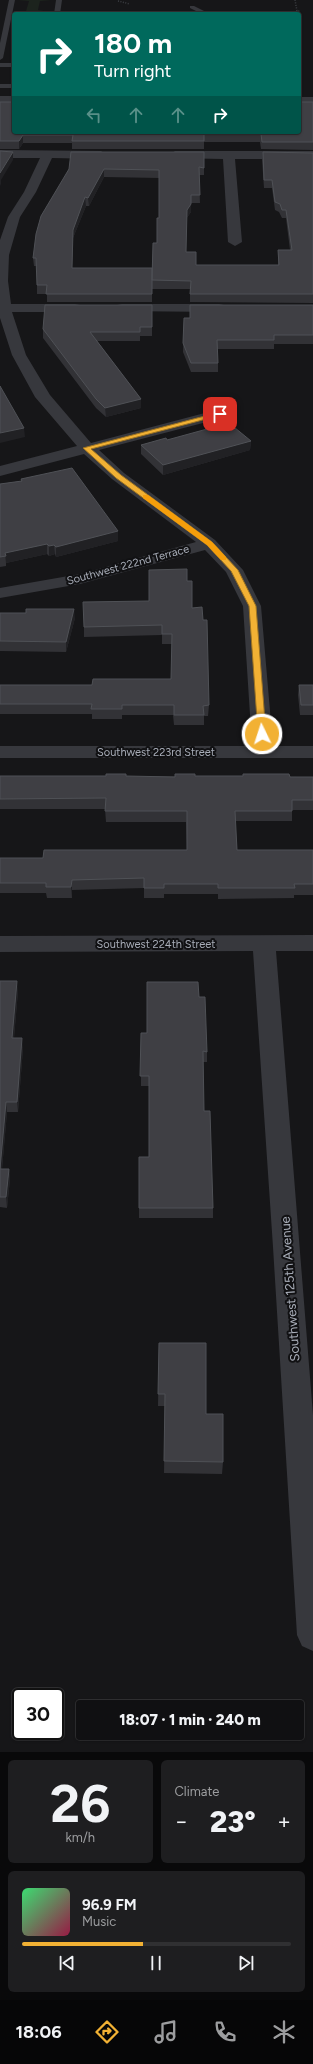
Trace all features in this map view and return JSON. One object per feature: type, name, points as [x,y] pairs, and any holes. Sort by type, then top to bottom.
[{"type":"street","points":[[0,99],[12,99]]},
{"type":"street","points":[[301,100],[313,100]]},
{"type":"street","points":[[0,154],[111,155]]},
{"type":"street","points":[[48,154],[30,192],[14,217],[5,239],[2,255],[1,281],[4,308],[19,355],[43,397],[86,448],[118,476],[209,544],[234,570],[252,606],[263,752]]},
{"type":"street","points":[[166,155],[313,155]]},
{"type":"street","points":[[229,155],[235,242]]},
{"type":"street","points":[[4,308],[92,308]]},
{"type":"street","points":[[107,308],[229,308]]},
{"type":"street","points":[[0,471],[220,414]]},
{"type":"street","name":"Southwest 222nd Terrace","points":[[0,593],[25,590],[100,575],[209,544]]},
{"type":"street","name":"Southwest 223rd Street","points":[[0,752],[313,752]]},
{"type":"street","name":"Southwest 224th Street","points":[[0,944],[313,944]]},
{"type":"street","name":"Southwest 125th Avenue","points":[[264,944],[287,1247],[313,1635]]},
{"type":"lane","points":[[0,58],[12,15],[12,0]]},
{"type":"lane","points":[[57,12],[59,0]]},
{"type":"lane","points":[[192,0],[192,7]]},
{"type":"lane","points":[[187,12],[192,7]]},
{"type":"lane","points":[[192,7],[203,12]]},
{"type":"lane","points":[[0,65],[12,65]]},
{"type":"lane","points":[[0,86],[12,86]]},
{"type":"path","points":[[295,0],[297,11],[300,11]]},
{"type":"path","points":[[118,1],[130,4]]},
{"type":"shaded area","points":[[18,0],[51,0],[40,1],[38,10],[49,12],[15,12],[26,11],[29,1]]},
{"type":"building","points":[[0,102],[12,102],[12,134],[204,134],[204,141],[72,141],[73,135],[23,135],[19,141],[0,141]]},
{"type":"building","points":[[301,102],[313,102],[313,142],[262,142],[261,134],[301,134]]},
{"type":"building","points":[[0,151],[13,152],[0,173]]},
{"type":"building","points":[[71,152],[204,152],[204,168],[199,167],[200,195],[191,195],[191,204],[187,210],[186,252],[196,252],[196,265],[279,265],[278,250],[292,250],[286,210],[282,210],[280,204],[275,202],[272,180],[264,180],[263,152],[313,153],[313,294],[190,294],[191,281],[152,280],[152,294],[46,294],[47,285],[37,285],[36,258],[33,258],[36,234],[41,216],[69,169]],"holes":[[[104,169],[159,170],[159,218],[157,218],[157,243],[153,243],[152,280],[152,268],[72,268],[73,230],[85,197],[88,198]]]},
{"type":"building","points":[[45,305],[152,305],[152,327],[140,327],[140,332],[90,332],[141,399],[105,408],[96,399],[43,329]]},
{"type":"building","points":[[190,305],[313,305],[313,335],[274,335],[274,340],[217,340],[218,363],[191,363],[183,343],[184,318],[190,318]]},
{"type":"building","points":[[0,386],[24,428],[0,433]]},
{"type":"building","points":[[229,423],[251,441],[163,465],[141,445],[166,438],[167,440]]},
{"type":"building","points":[[72,468],[118,531],[56,547],[54,545],[49,546],[47,544],[5,553],[6,556],[0,557],[0,484],[22,481],[21,479]]},
{"type":"building","points":[[187,569],[187,581],[192,581],[192,608],[202,607],[203,620],[207,620],[209,705],[203,706],[204,715],[174,715],[174,705],[122,705],[122,709],[91,709],[92,704],[0,704],[0,685],[92,685],[93,679],[171,679],[172,634],[162,634],[162,625],[84,627],[83,602],[149,601],[149,570]]},
{"type":"building","points":[[26,609],[74,609],[66,642],[0,641],[0,613],[26,613]]},
{"type":"building","points":[[299,685],[313,685],[313,705],[301,705]]},
{"type":"building","points":[[106,774],[175,777],[175,774],[195,774],[195,776],[243,776],[243,774],[289,774],[290,777],[313,777],[313,800],[292,800],[292,811],[235,811],[237,850],[313,850],[313,884],[294,884],[295,888],[218,888],[218,884],[164,884],[164,888],[144,888],[144,878],[72,880],[71,887],[46,887],[46,883],[0,883],[0,858],[43,858],[44,850],[187,850],[187,811],[105,811],[106,798],[0,799],[0,776],[106,776]]},
{"type":"building","points":[[0,981],[17,981],[12,1038],[22,1038],[17,1102],[6,1102],[0,1169]]},
{"type":"building","points":[[147,982],[198,982],[199,997],[205,997],[207,1052],[203,1051],[204,1111],[210,1111],[213,1208],[139,1208],[139,1157],[149,1157],[149,1076],[140,1076],[141,1033],[147,1033]]},
{"type":"building","points":[[0,1169],[9,1169],[6,1197],[0,1197]]},
{"type":"building","points":[[159,1343],[206,1343],[206,1414],[223,1414],[223,1462],[164,1461],[165,1394],[158,1394]]},
{"type":"slow traffic","points":[[146,497],[209,544],[223,559]]},
{"type":"route","points":[[220,414],[86,448],[118,476],[209,544],[234,570],[252,606],[262,734]]}]
